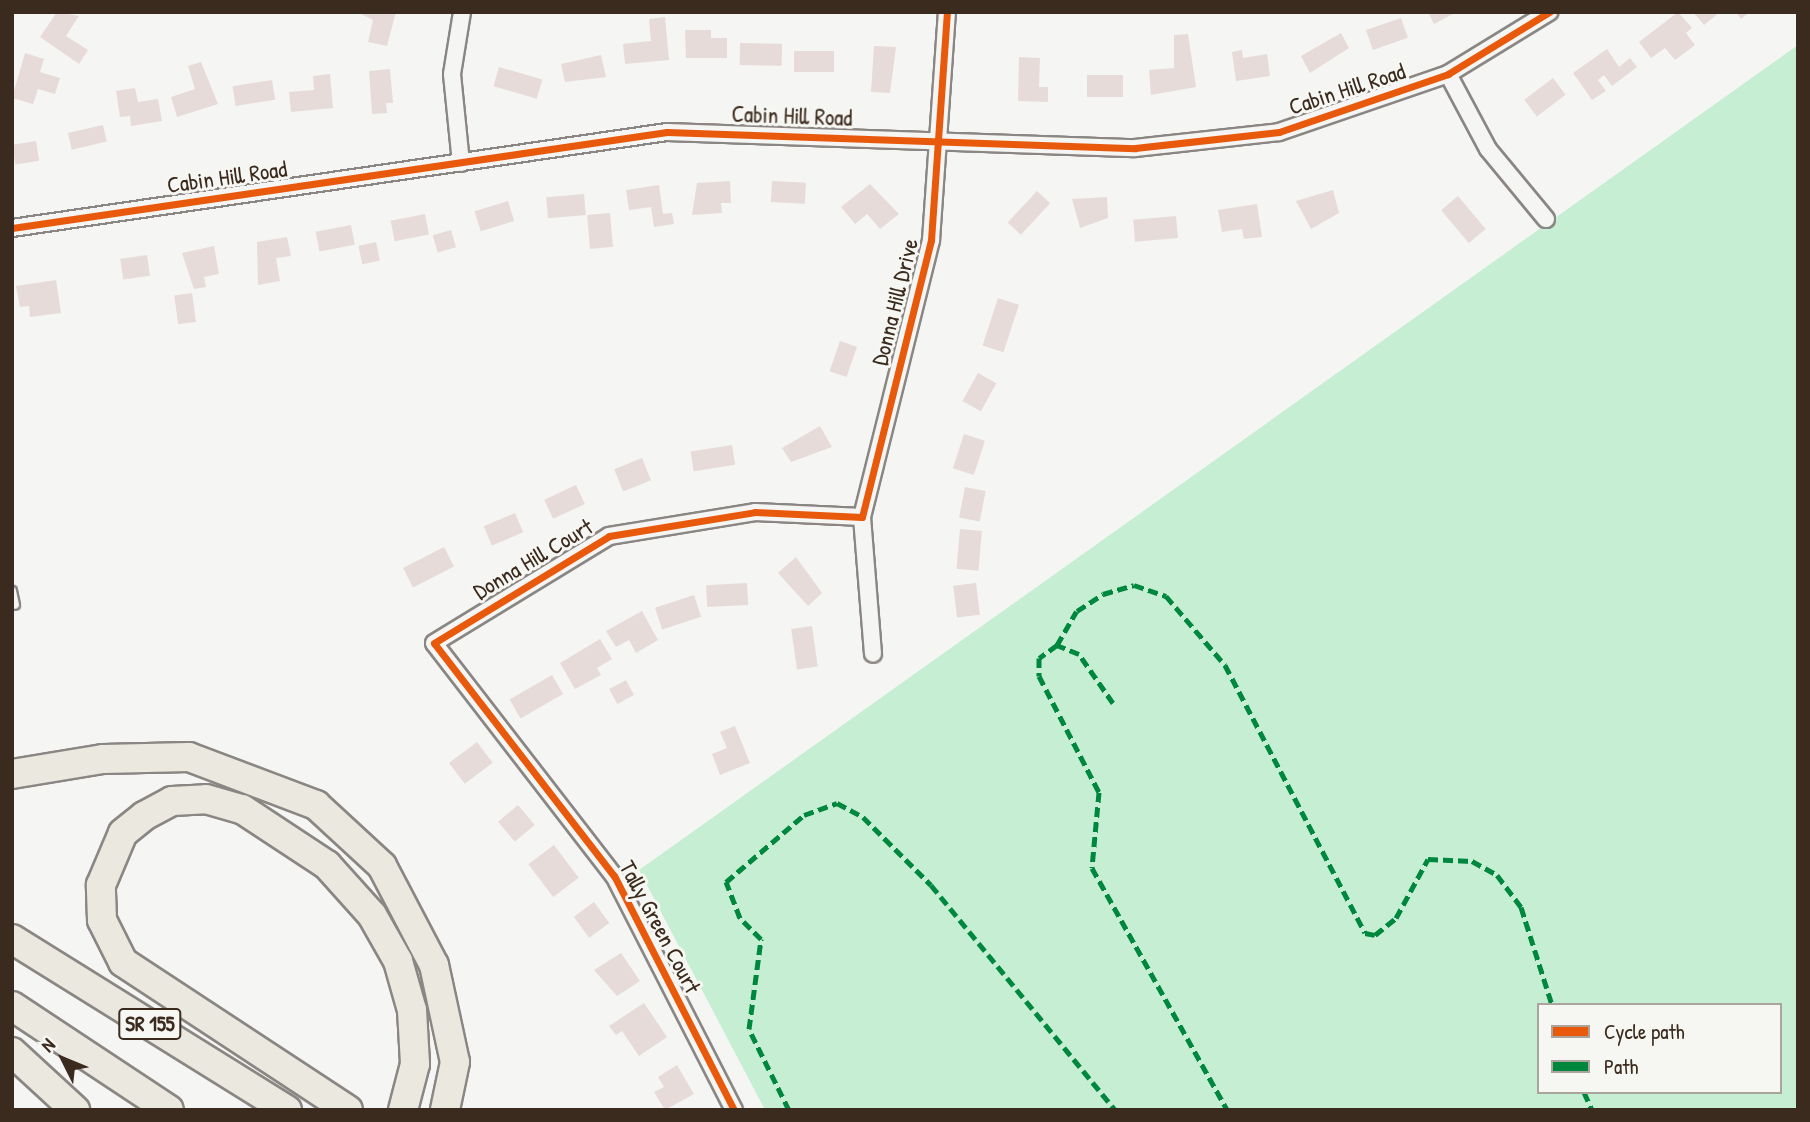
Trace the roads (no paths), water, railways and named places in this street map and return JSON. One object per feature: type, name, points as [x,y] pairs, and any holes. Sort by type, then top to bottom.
[{"type":"highway","points":[[12,774],[103,759],[189,757],[316,805],[382,866],[434,965],[455,1062],[445,1110]]},
{"type":"highway","points":[[348,1110],[123,962],[102,920],[101,885],[123,833],[144,816],[183,800],[242,809],[327,865],[372,915],[398,961],[412,1010],[415,1064],[403,1110]]},
{"type":"highway","name":"SR 155","points":[[12,939],[287,1110]]},
{"type":"highway","name":"SR 155","points":[[12,1006],[169,1110]]},
{"type":"highway","points":[[12,1052],[75,1110]]},
{"type":"street","points":[[461,163],[452,74],[463,12]]},
{"type":"street","name":"Donna Hill Drive","points":[[873,654],[862,517],[930,240],[940,140],[947,12]]},
{"type":"street","name":"Cabin Hill Road","points":[[12,228],[667,132],[1135,148],[1279,132],[1448,74],[1549,12]]},
{"type":"street","points":[[1448,74],[1488,149],[1546,219]]},
{"type":"street","name":"Donna Hill Court","points":[[458,674],[434,643],[609,536],[694,520],[781,513],[862,517]]},
{"type":"street","name":"Tally Green Court","points":[[458,674],[614,876],[734,1110]]},
{"type":"lane","points":[[12,591],[15,605]]}]
